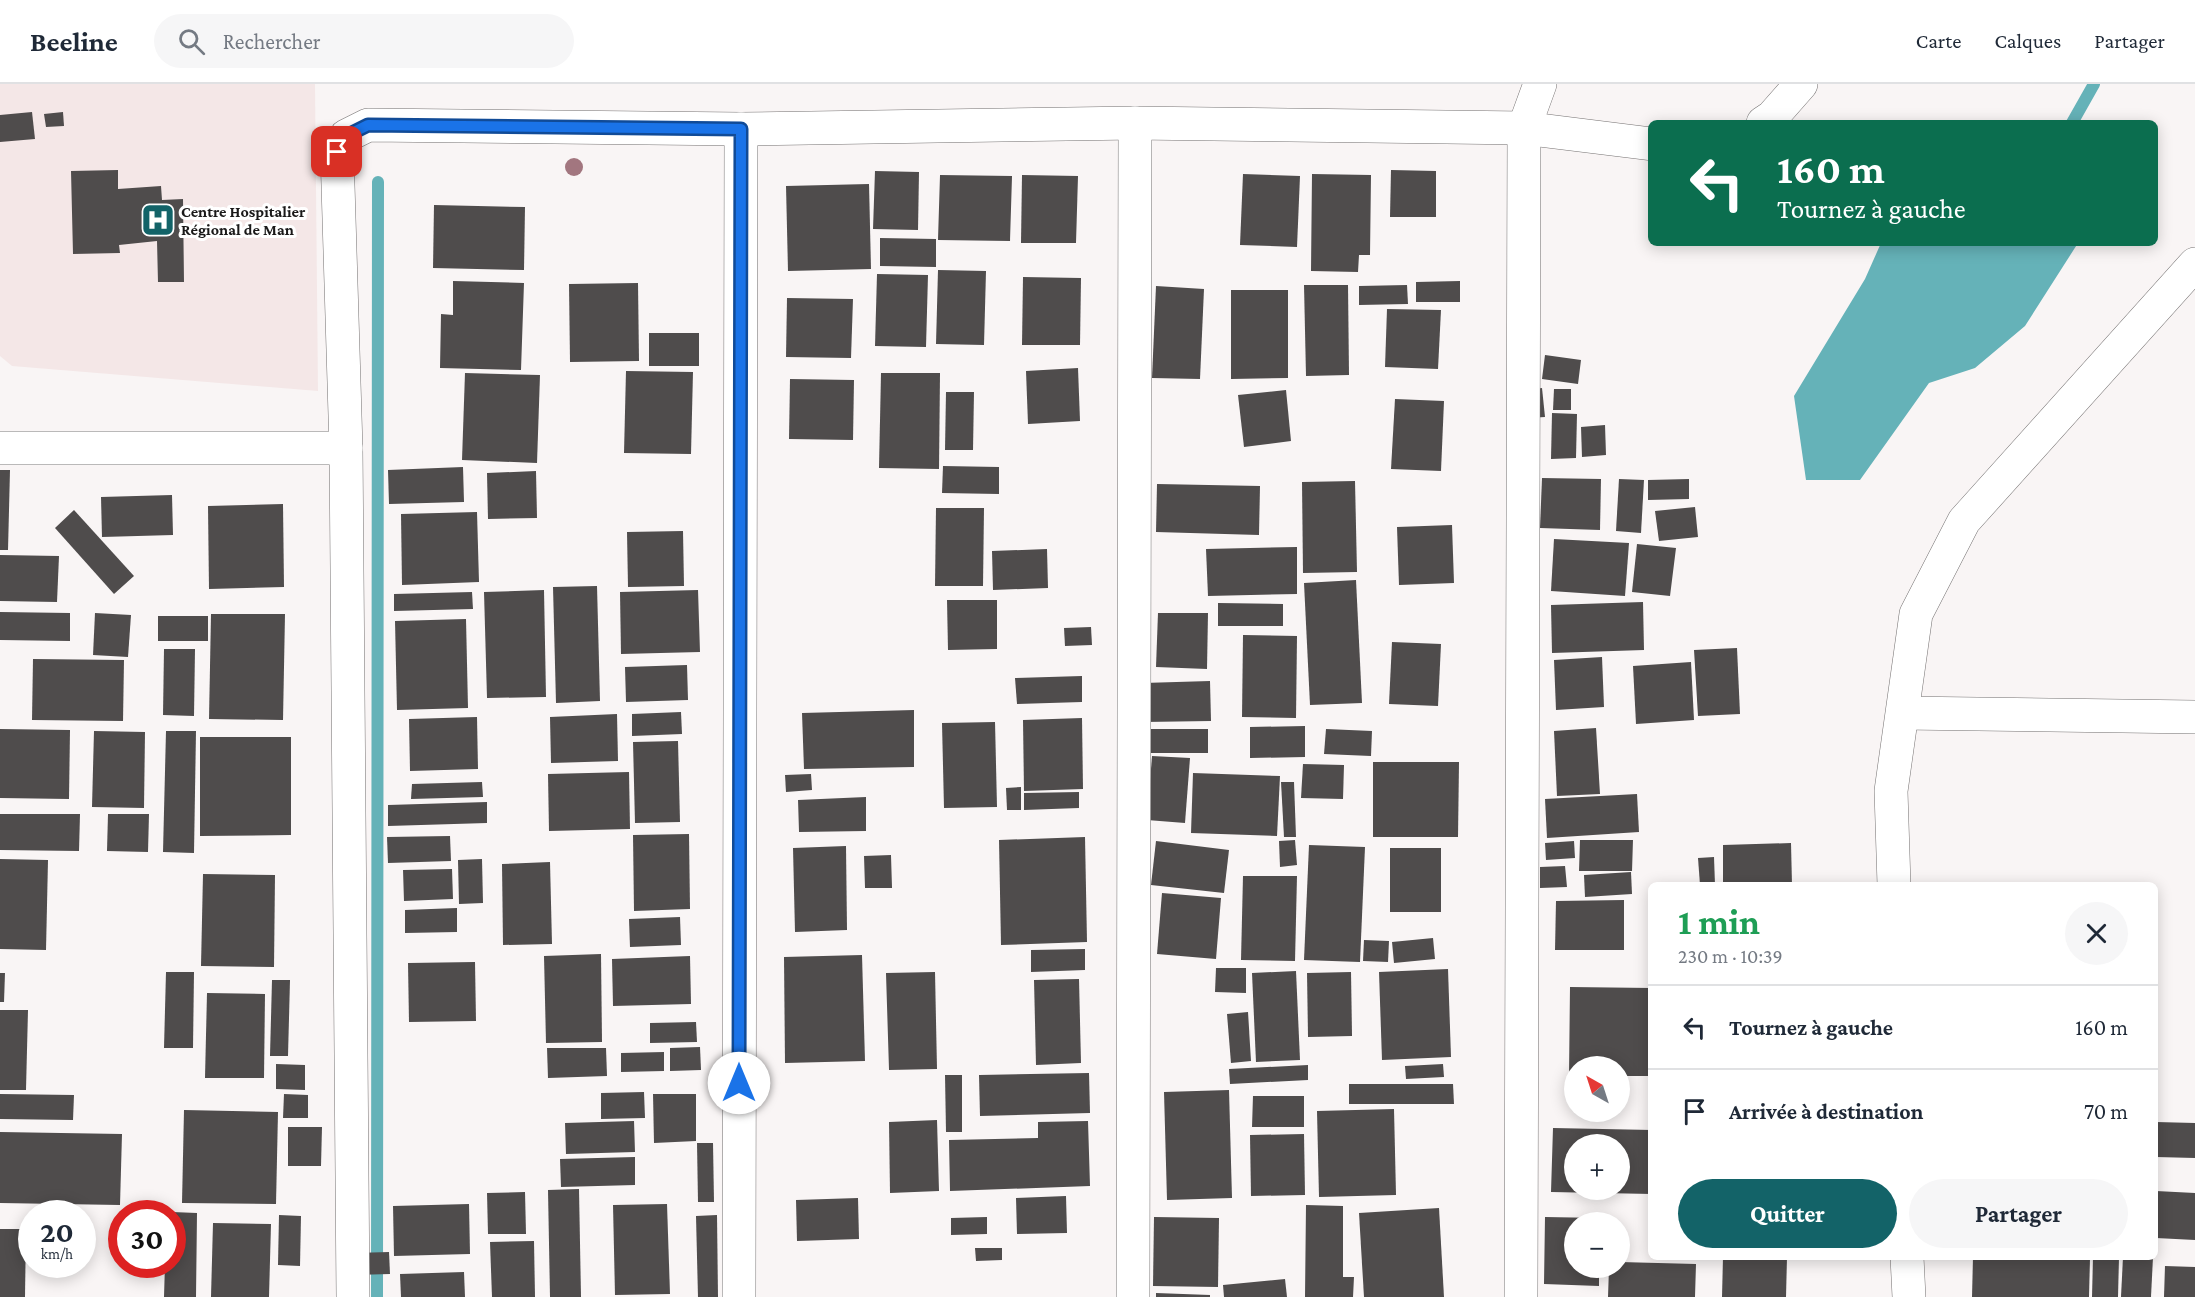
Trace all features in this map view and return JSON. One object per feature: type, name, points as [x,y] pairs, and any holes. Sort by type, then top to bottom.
[{"type":"street","points":[[1521,1297],[1524,128],[1540,84]]},
{"type":"street","points":[[1766,120],[1802,84]]},
{"type":"street","points":[[1133,1297],[1135,123]]},
{"type":"street","points":[[353,1297],[346,448],[337,152],[346,136],[368,125],[741,129],[1135,123],[1524,128],[1648,144]]},
{"type":"street","points":[[739,1297],[741,129]]},
{"type":"street","points":[[1894,882],[1891,791],[1916,614],[1964,520],[2195,264]]},
{"type":"street","points":[[0,448],[346,448]]},
{"type":"street","points":[[1902,713],[2195,717]]},
{"type":"street","points":[[1907,1260],[1909,1297]]},
{"type":"shaded area","name":"Centre Hospitalier Régional de Man","points":[[0,84],[315,84],[318,391],[12,366],[0,356]]},
{"type":"water","points":[[1880,246],[2076,246],[2025,326],[1975,368],[1929,383],[1860,480],[1806,480],[1794,396],[1865,279]]},
{"type":"building","points":[[32,112],[35,139],[0,142],[0,115]]},
{"type":"building","points":[[63,112],[64,126],[46,127],[44,114]]},
{"type":"building","points":[[118,170],[118,189],[161,186],[162,200],[183,199],[184,282],[158,282],[157,241],[119,245],[120,253],[73,254],[71,171]]},
{"type":"building","points":[[1391,170],[1436,171],[1436,217],[1390,217]]},
{"type":"building","points":[[875,171],[919,172],[918,230],[873,229]]},
{"type":"building","points":[[1243,174],[1300,176],[1297,247],[1240,245]]},
{"type":"building","points":[[1312,174],[1371,175],[1370,255],[1359,255],[1358,272],[1311,271]]},
{"type":"building","points":[[940,175],[1012,176],[1010,241],[938,240]]},
{"type":"building","points":[[1022,175],[1078,176],[1076,243],[1021,243]]},
{"type":"building","points":[[869,184],[871,269],[788,271],[786,186]]},
{"type":"building","points":[[434,205],[525,207],[524,270],[433,268]]},
{"type":"building","points":[[880,238],[936,239],[936,267],[880,266]]},
{"type":"building","points":[[938,270],[986,271],[984,345],[936,344]]},
{"type":"building","points":[[877,274],[928,275],[926,347],[875,346]]},
{"type":"building","points":[[1023,277],[1081,278],[1080,345],[1022,345]]},
{"type":"building","points":[[453,281],[524,283],[521,370],[440,368],[441,314],[453,315]]},
{"type":"building","points":[[1460,281],[1460,302],[1416,302],[1416,282]]},
{"type":"building","points":[[638,283],[639,361],[570,362],[569,284]]},
{"type":"building","points":[[1304,285],[1348,285],[1349,375],[1306,376]]},
{"type":"building","points":[[1407,285],[1408,304],[1359,305],[1359,286]]},
{"type":"building","points":[[1156,286],[1204,289],[1200,379],[1152,378]]},
{"type":"building","points":[[1231,290],[1288,290],[1288,378],[1231,379]]},
{"type":"building","points":[[787,298],[853,299],[851,358],[786,357]]},
{"type":"building","points":[[1387,309],[1441,310],[1438,369],[1385,367]]},
{"type":"building","points":[[649,333],[699,333],[699,366],[649,366]]},
{"type":"building","points":[[1545,355],[1581,360],[1578,384],[1542,379]]},
{"type":"building","points":[[1078,368],[1080,421],[1028,424],[1026,371]]},
{"type":"building","points":[[626,371],[693,372],[691,454],[624,453]]},
{"type":"building","points":[[465,373],[540,375],[537,463],[462,460]]},
{"type":"building","points":[[881,373],[940,373],[939,469],[879,468]]},
{"type":"building","points":[[790,379],[854,380],[853,440],[789,439]]},
{"type":"building","points":[[1542,388],[1545,417],[1528,418],[1526,390]]},
{"type":"building","points":[[1554,389],[1571,389],[1571,410],[1553,410]]},
{"type":"building","points":[[1286,390],[1291,441],[1244,447],[1238,395]]},
{"type":"building","points":[[946,392],[974,392],[973,450],[945,450]]},
{"type":"building","points":[[1395,399],[1444,401],[1441,471],[1391,469]]},
{"type":"building","points":[[1552,413],[1577,414],[1576,458],[1551,459]]},
{"type":"building","points":[[1605,425],[1606,455],[1582,457],[1581,427]]},
{"type":"building","points":[[943,466],[999,467],[999,494],[942,493]]},
{"type":"building","points":[[463,467],[464,502],[389,504],[388,470]]},
{"type":"building","points":[[0,470],[10,470],[8,550],[0,550]]},
{"type":"building","points":[[536,471],[537,518],[488,519],[487,473]]},
{"type":"building","points":[[1542,478],[1601,479],[1600,530],[1540,528]]},
{"type":"building","points":[[1619,479],[1644,480],[1641,533],[1616,531]]},
{"type":"building","points":[[1689,479],[1689,499],[1648,500],[1648,480]]},
{"type":"building","points":[[1355,481],[1357,572],[1303,573],[1302,482]]},
{"type":"building","points":[[1157,484],[1260,486],[1259,535],[1156,532]]},
{"type":"building","points":[[172,495],[173,535],[102,537],[101,497]]},
{"type":"building","points":[[283,504],[284,587],[209,589],[208,506]]},
{"type":"building","points":[[1695,507],[1698,537],[1659,541],[1655,511]]},
{"type":"building","points":[[936,508],[984,508],[983,586],[935,586]]},
{"type":"building","points":[[74,510],[134,576],[114,594],[55,528]]},
{"type":"building","points":[[477,512],[479,582],[402,585],[401,514]]},
{"type":"building","points":[[1452,525],[1454,583],[1399,585],[1397,527]]},
{"type":"building","points":[[683,531],[684,586],[628,587],[627,532]]},
{"type":"building","points":[[1554,539],[1629,543],[1625,596],[1551,591]]},
{"type":"building","points":[[1637,544],[1676,548],[1670,596],[1632,592]]},
{"type":"building","points":[[1297,547],[1297,594],[1208,596],[1206,549]]},
{"type":"building","points":[[1047,549],[1048,588],[993,590],[992,551]]},
{"type":"building","points":[[0,555],[59,556],[57,602],[0,601]]},
{"type":"building","points":[[1356,580],[1362,703],[1310,705],[1304,583]]},
{"type":"building","points":[[597,586],[600,701],[556,703],[553,587]]},
{"type":"building","points":[[544,590],[546,697],[487,698],[484,592]]},
{"type":"building","points":[[698,590],[700,652],[621,654],[620,592]]},
{"type":"building","points":[[472,592],[473,609],[394,611],[394,594]]},
{"type":"building","points":[[947,600],[997,600],[997,649],[948,650]]},
{"type":"building","points":[[1643,602],[1644,650],[1552,653],[1551,605]]},
{"type":"building","points":[[1218,603],[1283,604],[1283,626],[1218,626]]},
{"type":"building","points":[[0,612],[70,613],[70,641],[0,640]]},
{"type":"building","points":[[95,613],[131,615],[128,657],[93,655]]},
{"type":"building","points":[[1158,613],[1208,613],[1207,669],[1156,667]]},
{"type":"building","points":[[211,614],[285,614],[283,720],[209,719]]},
{"type":"building","points":[[158,616],[208,616],[208,641],[158,641]]},
{"type":"building","points":[[466,619],[468,708],[397,710],[395,621]]},
{"type":"building","points":[[1091,627],[1092,645],[1065,646],[1064,628]]},
{"type":"building","points":[[1243,635],[1297,636],[1296,718],[1242,717]]},
{"type":"building","points":[[1392,642],[1441,644],[1438,706],[1389,704]]},
{"type":"building","points":[[1737,648],[1740,714],[1698,716],[1694,650]]},
{"type":"building","points":[[164,649],[195,649],[194,716],[163,715]]},
{"type":"building","points":[[1602,657],[1604,707],[1556,710],[1554,660]]},
{"type":"building","points":[[33,659],[124,660],[123,721],[32,720]]},
{"type":"building","points":[[1691,662],[1694,720],[1636,724],[1633,666]]},
{"type":"building","points":[[687,665],[688,700],[626,702],[625,667]]},
{"type":"building","points":[[1082,676],[1082,702],[1017,704],[1015,678]]},
{"type":"building","points":[[1210,681],[1211,721],[1144,722],[1143,683]]},
{"type":"building","points":[[914,710],[914,767],[804,769],[802,713]]},
{"type":"building","points":[[681,712],[682,734],[632,736],[632,714]]},
{"type":"building","points":[[617,714],[618,761],[551,763],[550,717]]},
{"type":"building","points":[[477,717],[478,769],[410,771],[409,719]]},
{"type":"building","points":[[1082,718],[1083,789],[1024,791],[1023,720]]},
{"type":"building","points":[[995,722],[997,807],[944,808],[942,723]]},
{"type":"building","points":[[1305,726],[1305,757],[1250,758],[1250,727]]},
{"type":"building","points":[[1596,728],[1600,794],[1557,796],[1554,731]]},
{"type":"building","points":[[0,729],[70,730],[69,799],[0,798]]},
{"type":"building","points":[[1146,729],[1208,729],[1208,753],[1147,753]]},
{"type":"building","points":[[1326,729],[1372,731],[1371,756],[1324,754]]},
{"type":"building","points":[[94,731],[145,732],[144,808],[92,807]]},
{"type":"building","points":[[166,731],[196,731],[194,853],[163,852]]},
{"type":"building","points":[[200,737],[291,737],[291,835],[200,836]]},
{"type":"building","points":[[678,741],[680,822],[635,823],[633,742]]},
{"type":"building","points":[[1152,756],[1190,758],[1185,823],[1147,820]]},
{"type":"building","points":[[1373,762],[1459,762],[1458,837],[1373,837]]},
{"type":"building","points":[[1303,764],[1344,765],[1343,799],[1301,798]]},
{"type":"building","points":[[629,772],[630,829],[549,831],[548,774]]},
{"type":"building","points":[[1193,773],[1280,776],[1277,836],[1191,833]]},
{"type":"building","points":[[811,774],[812,790],[786,792],[785,775]]},
{"type":"building","points":[[482,782],[483,797],[411,799],[412,784]]},
{"type":"building","points":[[1281,782],[1294,782],[1296,837],[1284,837]]},
{"type":"building","points":[[1021,787],[1021,810],[1007,810],[1006,788]]},
{"type":"building","points":[[1079,792],[1079,808],[1024,810],[1024,793]]},
{"type":"building","points":[[1637,794],[1639,832],[1547,838],[1545,799]]},
{"type":"building","points":[[866,797],[866,831],[799,832],[798,800]]},
{"type":"building","points":[[487,802],[487,823],[388,826],[388,805]]},
{"type":"building","points":[[0,814],[80,814],[79,851],[0,850]]},
{"type":"building","points":[[108,814],[149,814],[148,852],[107,851]]},
{"type":"building","points":[[689,834],[690,909],[634,911],[633,835]]},
{"type":"building","points":[[450,836],[451,861],[388,863],[387,837]]},
{"type":"building","points":[[1085,837],[1087,942],[1001,945],[999,840]]},
{"type":"building","points":[[1295,840],[1297,865],[1280,867],[1279,841]]},
{"type":"building","points":[[1580,840],[1633,840],[1632,871],[1579,871]]},
{"type":"building","points":[[1156,841],[1229,850],[1224,893],[1151,885]]},
{"type":"building","points":[[1574,841],[1575,858],[1546,860],[1545,843]]},
{"type":"building","points":[[1791,843],[1792,882],[1723,882],[1723,845]]},
{"type":"building","points":[[1309,845],[1365,847],[1360,962],[1304,960]]},
{"type":"building","points":[[846,846],[847,930],[795,932],[793,848]]},
{"type":"building","points":[[1390,848],[1441,848],[1441,912],[1390,912]]},
{"type":"building","points":[[891,855],[892,888],[865,888],[864,856]]},
{"type":"building","points":[[1714,857],[1715,882],[1700,882],[1698,858]]},
{"type":"building","points":[[0,859],[48,860],[46,950],[0,949]]},
{"type":"building","points":[[482,859],[483,903],[459,904],[458,860]]},
{"type":"building","points":[[550,862],[552,944],[503,945],[502,864]]},
{"type":"building","points":[[1565,866],[1567,887],[1540,888],[1540,867]]},
{"type":"building","points":[[452,869],[453,899],[404,901],[403,870]]},
{"type":"building","points":[[1631,872],[1632,894],[1585,897],[1584,875]]},
{"type":"building","points":[[203,874],[275,875],[274,967],[201,966]]},
{"type":"building","points":[[1243,876],[1297,876],[1295,961],[1241,960]]},
{"type":"building","points":[[1162,893],[1221,898],[1216,959],[1157,954]]},
{"type":"building","points":[[1624,900],[1624,950],[1555,950],[1556,901]]},
{"type":"building","points":[[457,908],[457,932],[405,933],[405,910]]},
{"type":"building","points":[[680,917],[681,945],[630,947],[629,919]]},
{"type":"building","points":[[1433,938],[1435,959],[1394,963],[1392,942]]},
{"type":"building","points":[[1364,940],[1389,941],[1388,962],[1363,961]]},
{"type":"building","points":[[1085,949],[1085,970],[1031,972],[1031,950]]},
{"type":"building","points":[[601,954],[602,1042],[546,1043],[544,956]]},
{"type":"building","points":[[862,955],[865,1061],[785,1063],[784,957]]},
{"type":"building","points":[[690,956],[691,1004],[613,1006],[612,959]]},
{"type":"building","points":[[475,962],[476,1021],[409,1022],[408,963]]},
{"type":"building","points":[[1216,968],[1246,968],[1246,993],[1215,992]]},
{"type":"building","points":[[1448,969],[1451,1057],[1382,1060],[1379,972]]},
{"type":"building","points":[[1296,971],[1300,1060],[1256,1062],[1252,973]]},
{"type":"building","points":[[166,972],[194,972],[193,1048],[164,1048]]},
{"type":"building","points":[[935,972],[937,1069],[889,1070],[886,973]]},
{"type":"building","points":[[1351,972],[1352,1036],[1308,1037],[1307,973]]},
{"type":"building","points":[[0,973],[5,973],[4,1002],[0,1002]]},
{"type":"building","points":[[1079,979],[1081,1063],[1036,1065],[1034,980]]},
{"type":"building","points":[[272,980],[290,980],[288,1056],[270,1056]]},
{"type":"building","points":[[1570,987],[1648,988],[1648,1076],[1630,1076],[1630,1056],[1569,1056]]},
{"type":"building","points":[[207,993],[265,994],[264,1078],[205,1078]]},
{"type":"building","points":[[0,1010],[28,1010],[26,1090],[0,1090]]},
{"type":"building","points":[[1248,1012],[1251,1061],[1231,1063],[1227,1014]]},
{"type":"building","points":[[696,1022],[697,1042],[650,1043],[650,1023]]},
{"type":"building","points":[[700,1047],[701,1070],[670,1071],[670,1048]]},
{"type":"building","points":[[547,1048],[606,1048],[607,1076],[548,1078]]},
{"type":"building","points":[[664,1052],[664,1071],[621,1072],[621,1053]]},
{"type":"building","points":[[276,1064],[305,1065],[305,1090],[276,1089]]},
{"type":"building","points":[[1443,1064],[1444,1077],[1406,1079],[1405,1066]]},
{"type":"building","points":[[1308,1065],[1308,1080],[1230,1084],[1229,1069]]},
{"type":"building","points":[[1089,1073],[1090,1113],[980,1116],[979,1075]]},
{"type":"building","points":[[945,1075],[962,1075],[962,1132],[946,1132]]},
{"type":"building","points":[[1349,1084],[1453,1084],[1454,1104],[1349,1104]]},
{"type":"building","points":[[1229,1090],[1232,1198],[1167,1200],[1164,1092]]},
{"type":"building","points":[[644,1092],[645,1118],[601,1119],[601,1093]]},
{"type":"building","points":[[0,1094],[74,1095],[73,1120],[0,1119]]},
{"type":"building","points":[[284,1094],[308,1095],[308,1118],[283,1118]]},
{"type":"building","points":[[653,1094],[696,1094],[696,1141],[654,1143]]},
{"type":"building","points":[[1253,1096],[1304,1096],[1304,1127],[1252,1127]]},
{"type":"building","points":[[1394,1109],[1396,1195],[1319,1197],[1317,1111]]},
{"type":"building","points":[[184,1110],[278,1112],[276,1204],[186,1203],[186,1200],[182,1200]]},
{"type":"building","points":[[937,1120],[939,1191],[890,1193],[889,1122]]},
{"type":"building","points":[[634,1121],[635,1152],[566,1154],[565,1123]]},
{"type":"building","points":[[1088,1121],[1090,1186],[950,1191],[949,1140],[1038,1138],[1038,1122]]},
{"type":"building","points":[[2158,1122],[2195,1123],[2195,1158],[2158,1157]]},
{"type":"building","points":[[288,1127],[322,1127],[321,1166],[288,1166]]},
{"type":"building","points":[[1553,1128],[1648,1130],[1648,1194],[1630,1194],[1630,1134],[1564,1134],[1564,1192],[1551,1192]]},
{"type":"building","points":[[0,1132],[122,1134],[120,1200],[108,1200],[108,1205],[96,1205],[96,1200],[18,1200],[18,1203],[0,1203]]},
{"type":"building","points":[[1304,1134],[1305,1195],[1251,1196],[1250,1135]]},
{"type":"building","points":[[697,1143],[713,1143],[714,1202],[698,1202]]},
{"type":"building","points":[[635,1157],[635,1185],[561,1187],[560,1159]]},
{"type":"building","points":[[579,1189],[581,1297],[550,1297],[548,1190]]},
{"type":"building","points":[[2158,1191],[2195,1193],[2195,1240],[2158,1238]]},
{"type":"building","points":[[525,1192],[526,1234],[488,1234],[487,1193]]},
{"type":"building","points":[[1066,1196],[1067,1233],[1017,1234],[1016,1198]]},
{"type":"building","points":[[858,1198],[859,1239],[797,1241],[796,1200]]},
{"type":"building","points":[[469,1204],[470,1254],[394,1256],[393,1206]]},
{"type":"building","points":[[667,1204],[670,1294],[615,1295],[613,1205]]},
{"type":"building","points":[[1306,1205],[1343,1206],[1343,1277],[1354,1277],[1353,1297],[1305,1297]]},
{"type":"building","points":[[1439,1208],[1444,1297],[1364,1297],[1359,1213]]},
{"type":"building","points":[[186,1213],[197,1213],[196,1297],[164,1297],[165,1278],[186,1278]]},
{"type":"building","points":[[279,1215],[301,1216],[300,1266],[278,1265]]},
{"type":"building","points":[[717,1215],[718,1297],[698,1297],[696,1216]]},
{"type":"building","points":[[987,1217],[987,1234],[951,1235],[951,1218]]},
{"type":"building","points":[[1154,1217],[1219,1218],[1218,1287],[1153,1286]]},
{"type":"building","points":[[1545,1217],[1564,1217],[1564,1278],[1599,1278],[1599,1286],[1544,1284]]},
{"type":"building","points":[[213,1223],[271,1224],[269,1297],[211,1297]]},
{"type":"building","points":[[0,1229],[18,1229],[18,1278],[25,1278],[25,1297],[0,1297]]},
{"type":"building","points":[[534,1241],[535,1297],[492,1297],[490,1242]]},
{"type":"building","points":[[975,1248],[1002,1248],[1002,1260],[976,1261]]},
{"type":"building","points":[[389,1252],[390,1274],[355,1275],[355,1253]]},
{"type":"building","points":[[1723,1260],[1787,1260],[1786,1297],[1722,1297]]},
{"type":"building","points":[[1973,1260],[2090,1260],[2089,1297],[1972,1297]]},
{"type":"building","points":[[2093,1260],[2119,1260],[2118,1297],[2092,1297]]},
{"type":"building","points":[[2123,1260],[2153,1260],[2151,1297],[2121,1297]]},
{"type":"building","points":[[1630,1262],[1696,1264],[1695,1297],[1608,1297],[1609,1278],[1630,1278]]},
{"type":"building","points":[[2165,1266],[2195,1267],[2195,1297],[2164,1297]]},
{"type":"building","points":[[464,1272],[465,1297],[401,1297],[400,1274]]},
{"type":"building","points":[[1285,1279],[1287,1297],[1224,1297],[1223,1285]]},
{"type":"building","points":[[1156,1293],[1210,1295],[1210,1297],[1156,1297]]},
{"type":"waterway","points":[[2074,120],[2094,84]]},
{"type":"waterway","points":[[377,1297],[378,182]]},
{"type":"place","name":"Centre Hospitalier Régional de Man","points":[[158,220]]},
{"type":"route","points":[[337,152],[346,136],[368,125],[741,129],[739,1083]]}]
